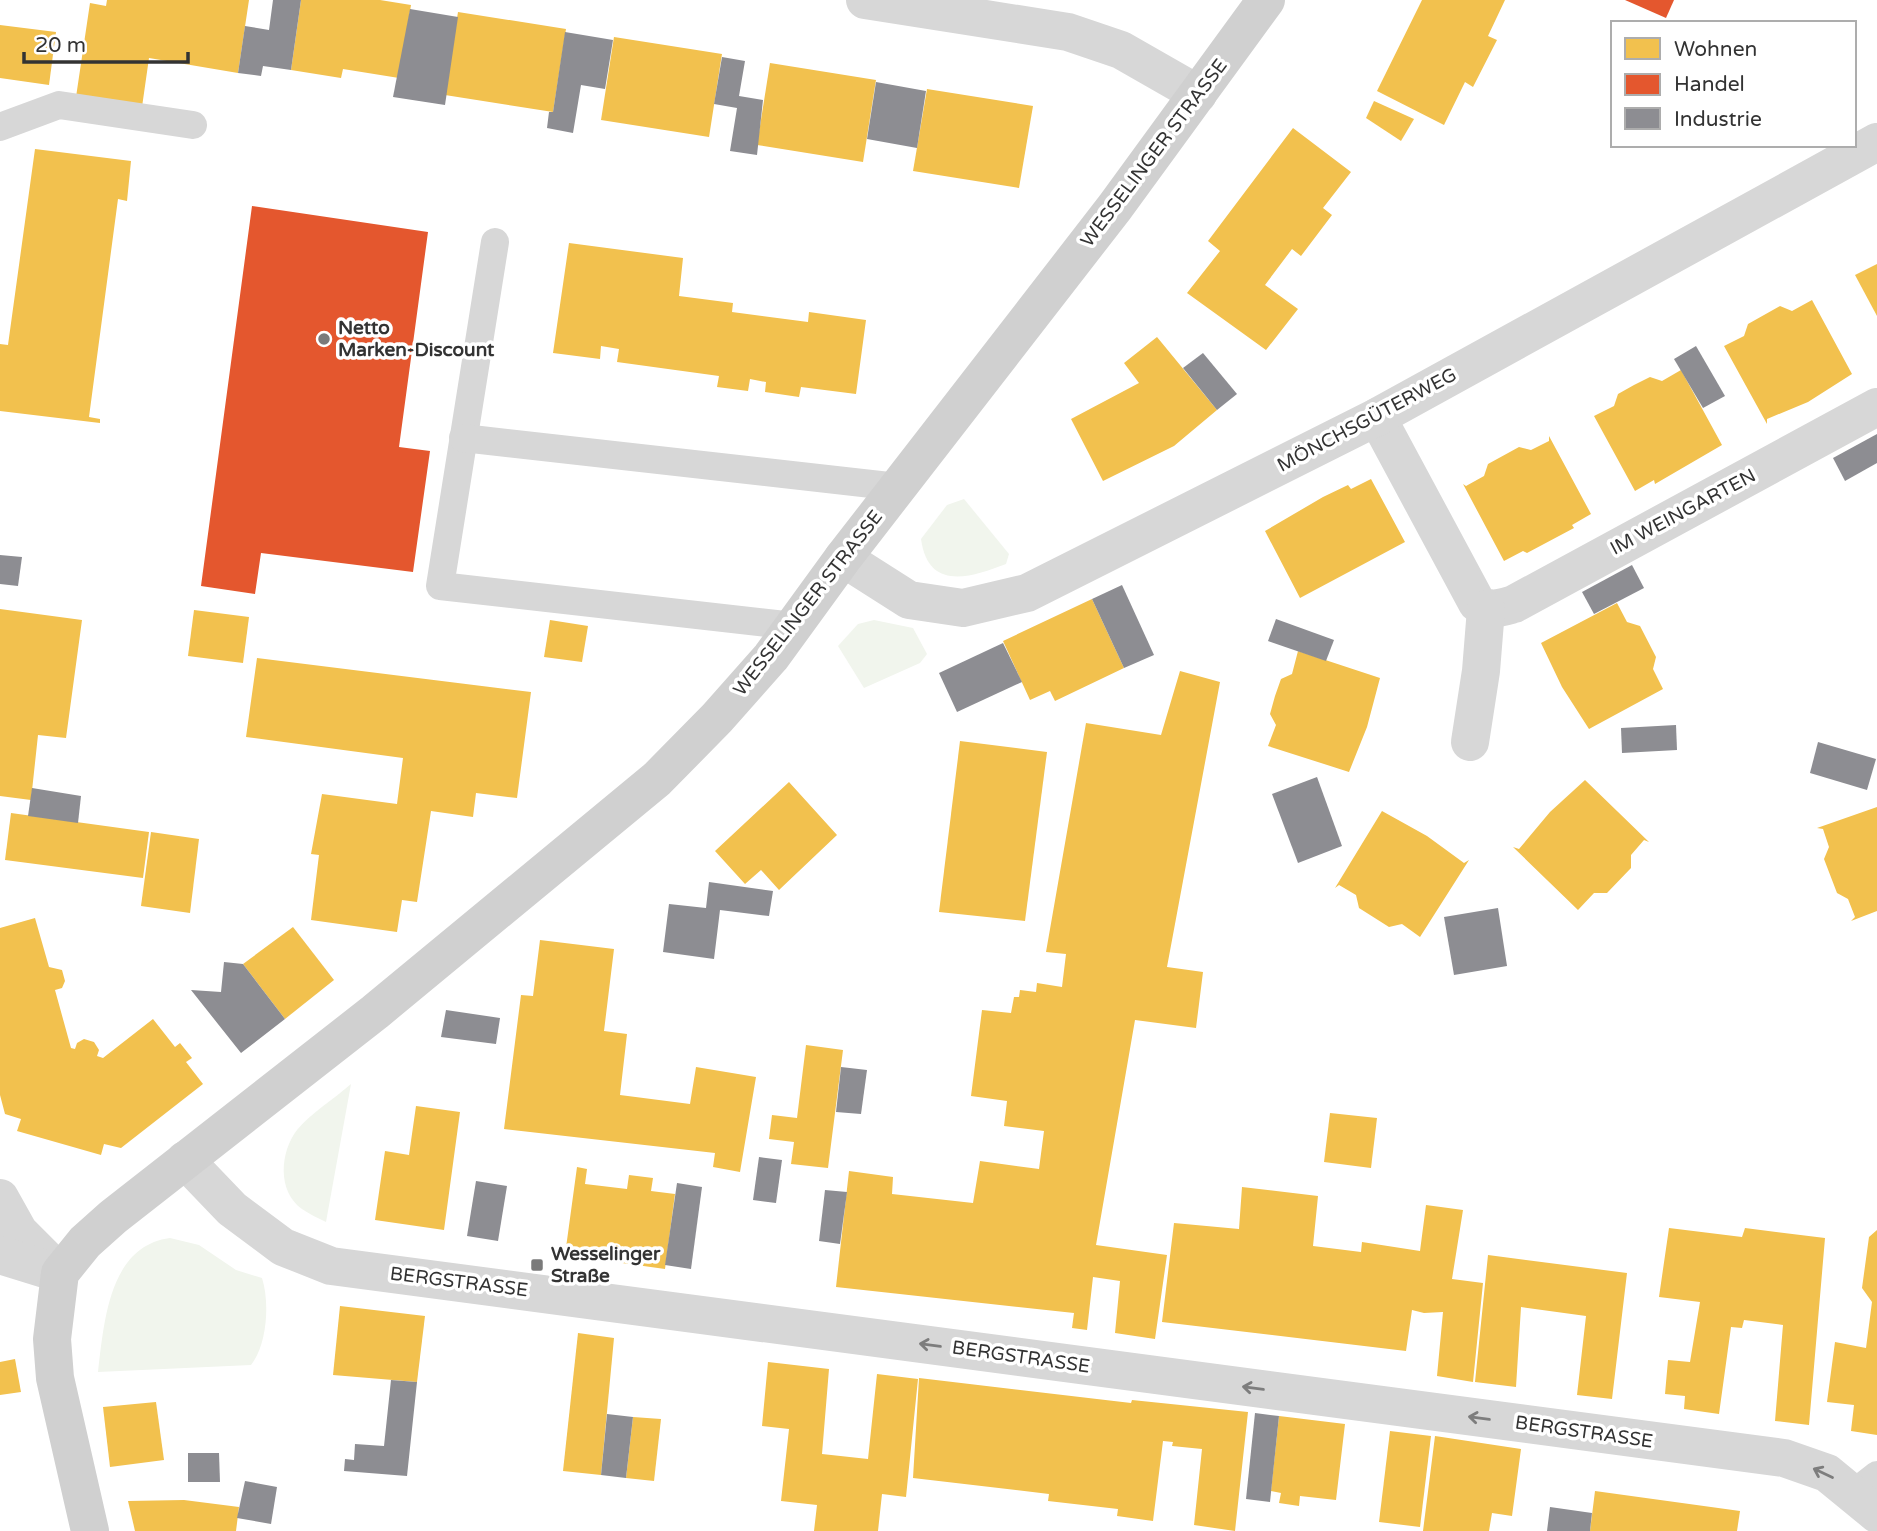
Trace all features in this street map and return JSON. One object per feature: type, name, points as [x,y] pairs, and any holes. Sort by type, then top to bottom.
[{"type":"street","points":[[865,0],[1068,32],[1121,50],[1198,94]]},
{"type":"street","name":"WESSELINGER STRASSE","points":[[60,1273],[85,1242],[185,1160],[375,1012],[657,779],[726,708],[793,626],[1107,218],[1266,0]]},
{"type":"street","name":"MÖNCHSGÜTERWEG","points":[[843,558],[909,600],[963,608],[1027,593],[1377,417],[1877,142]]},
{"type":"street","name":"IM WEINGARTEN","points":[[1486,609],[1514,604],[1877,407]]},
{"type":"street","points":[[1377,417],[1477,603],[1486,609],[1481,671],[1470,742]]},
{"type":"street","name":"BERGSTRASSE","points":[[185,1160],[232,1209],[283,1247],[331,1266],[1784,1458],[1827,1473],[1869,1494]]},
{"type":"street","points":[[0,1198],[19,1233],[60,1273]]},
{"type":"street","points":[[0,1255],[60,1273]]},
{"type":"street","points":[[60,1273],[52,1339],[55,1378],[90,1531]]},
{"type":"lane","points":[[0,127],[59,105],[193,125]]},
{"type":"lane","points":[[495,242],[440,586],[793,626]]},
{"type":"lane","points":[[463,438],[898,487]]},
{"type":"shaded area","points":[[964,499],[1009,554],[1006,564],[979,573],[953,576],[932,567],[925,556],[921,539],[947,505]]},
{"type":"shaded area","points":[[874,620],[913,628],[927,654],[920,663],[864,688],[838,646],[858,624]]},
{"type":"shaded area","points":[[351,1084],[326,1222],[305,1211],[288,1192],[285,1160],[291,1139],[297,1130]]},
{"type":"shaded area","points":[[170,1238],[199,1245],[236,1270],[262,1278],[266,1311],[264,1335],[256,1357],[251,1365],[98,1372],[107,1310],[122,1271],[134,1255],[150,1244]]},
{"type":"building: Wohnen","points":[[107,0],[249,0],[238,73],[149,58],[142,107],[76,97],[90,3],[106,6]]},
{"type":"building: Wohnen","points":[[301,0],[380,0],[411,5],[399,78],[343,69],[341,78],[291,70]]},
{"type":"building: Wohnen","points":[[1422,0],[1505,0],[1488,36],[1497,40],[1473,87],[1465,82],[1444,125],[1377,91]]},
{"type":"building: Wohnen","points":[[458,12],[566,29],[553,112],[445,95]]},
{"type":"building: Wohnen","points":[[0,25],[56,32],[49,85],[0,78]]},
{"type":"building: Wohnen","points":[[614,37],[722,54],[709,137],[601,120]]},
{"type":"building: Wohnen","points":[[770,63],[876,80],[863,162],[757,145]]},
{"type":"building: Wohnen","points":[[927,89],[1033,106],[1019,188],[913,171]]},
{"type":"building: Wohnen","points":[[1374,101],[1414,119],[1401,141],[1366,118]]},
{"type":"building: Wohnen","points":[[1293,128],[1351,172],[1323,208],[1332,215],[1301,256],[1292,249],[1265,285],[1298,309],[1266,350],[1187,293],[1220,251],[1208,241]]},
{"type":"building: Wohnen","points":[[35,149],[131,161],[127,201],[118,199],[89,417],[100,419],[100,423],[0,411],[0,344],[8,345]]},
{"type":"building: Wohnen","points":[[569,243],[683,258],[679,296],[733,303],[732,312],[808,322],[809,312],[866,320],[856,394],[801,387],[799,397],[765,392],[766,382],[750,379],[748,391],[717,387],[719,376],[617,362],[619,349],[601,346],[600,359],[553,353]]},
{"type":"building: Wohnen","points":[[1877,264],[1877,316],[1855,275]]},
{"type":"building: Wohnen","points":[[1812,300],[1852,374],[1808,402],[1767,419],[1767,424],[1724,346],[1744,336],[1748,324],[1780,306],[1792,311]]},
{"type":"building: Wohnen","points":[[1157,337],[1217,410],[1174,446],[1103,481],[1071,419],[1139,383],[1124,363]]},
{"type":"building: Wohnen","points":[[1681,370],[1722,445],[1655,484],[1654,480],[1635,491],[1594,416],[1614,406],[1618,394],[1634,385],[1650,377],[1662,381]]},
{"type":"building: Wohnen","points":[[1549,436],[1591,514],[1572,525],[1574,528],[1527,553],[1523,551],[1504,561],[1463,484],[1466,486],[1484,476],[1488,464],[1519,447],[1531,450],[1549,441]]},
{"type":"building: Wohnen","points":[[1371,479],[1405,542],[1300,598],[1265,531],[1323,497],[1348,485],[1351,489]]},
{"type":"building: Wohnen","points":[[1092,599],[1124,668],[1055,701],[1050,691],[1030,700],[1003,641]]},
{"type":"building: Wohnen","points":[[1617,603],[1627,622],[1640,626],[1656,657],[1653,669],[1663,689],[1589,729],[1562,687],[1541,643]]},
{"type":"building: Wohnen","points":[[0,609],[82,620],[66,738],[38,735],[31,800],[0,796]]},
{"type":"building: Wohnen","points":[[194,610],[249,617],[243,663],[188,656]]},
{"type":"building: Wohnen","points":[[550,620],[588,626],[582,662],[544,657]]},
{"type":"building: Wohnen","points":[[1298,651],[1380,678],[1367,727],[1349,772],[1268,746],[1276,725],[1270,714],[1275,696],[1281,679],[1292,674]]},
{"type":"building: Wohnen","points":[[257,658],[531,692],[517,798],[476,793],[473,817],[431,811],[417,902],[402,900],[397,932],[311,920],[319,855],[311,854],[322,794],[397,804],[403,758],[246,737]]},
{"type":"building: Wohnen","points":[[1180,671],[1220,682],[1167,967],[1203,972],[1196,1028],[1135,1020],[1096,1245],[1167,1255],[1155,1339],[1115,1333],[1120,1281],[1093,1277],[1087,1330],[1072,1328],[1074,1313],[836,1287],[849,1171],[893,1177],[892,1194],[973,1203],[980,1161],[1039,1169],[1044,1131],[1004,1126],[1007,1101],[971,1096],[982,1010],[1011,1013],[1014,997],[1019,997],[1020,990],[1036,992],[1037,983],[1062,987],[1066,954],[1046,952],[1086,723],[1161,735]]},
{"type":"building: Wohnen","points":[[960,741],[1047,752],[1025,921],[939,912]]},
{"type":"building: Wohnen","points":[[1585,780],[1649,842],[1644,840],[1631,855],[1631,868],[1607,893],[1594,893],[1578,910],[1513,847],[1519,849],[1550,812]]},
{"type":"building: Wohnen","points":[[789,782],[837,835],[779,890],[761,870],[745,884],[715,851]]},
{"type":"building: Wohnen","points":[[1877,807],[1877,911],[1851,921],[1855,917],[1848,899],[1837,893],[1824,859],[1829,847],[1823,829],[1817,828]]},
{"type":"building: Wohnen","points":[[1382,811],[1427,836],[1464,863],[1469,860],[1420,937],[1402,924],[1389,927],[1359,908],[1356,895],[1339,885],[1335,888]]},
{"type":"building: Wohnen","points":[[11,813],[149,832],[143,878],[5,860]]},
{"type":"building: Wohnen","points":[[151,832],[199,839],[190,913],[141,906]]},
{"type":"building: Wohnen","points":[[35,918],[49,967],[62,970],[65,981],[62,988],[55,990],[71,1048],[75,1049],[77,1043],[84,1039],[94,1042],[99,1050],[97,1056],[103,1058],[153,1019],[175,1047],[180,1043],[192,1058],[186,1062],[203,1084],[121,1148],[104,1144],[101,1155],[17,1131],[21,1119],[5,1114],[0,1095],[0,928]]},
{"type":"building: Wohnen","points":[[293,927],[334,980],[285,1019],[243,964]]},
{"type":"building: Wohnen","points":[[540,940],[614,949],[604,1031],[627,1034],[620,1095],[690,1104],[696,1067],[756,1077],[740,1172],[713,1167],[715,1153],[504,1129],[521,995],[533,996]]},
{"type":"building: Wohnen","points":[[806,1045],[843,1050],[828,1168],[791,1164],[794,1142],[769,1139],[772,1115],[797,1118]]},
{"type":"building: Wohnen","points":[[416,1106],[460,1112],[444,1230],[375,1220],[385,1151],[409,1155]]},
{"type":"building: Wohnen","points":[[1330,1113],[1377,1118],[1371,1168],[1324,1162]]},
{"type":"building: Wohnen","points":[[577,1167],[587,1169],[585,1184],[627,1189],[629,1175],[653,1178],[651,1191],[675,1194],[665,1269],[565,1255]]},
{"type":"building: Wohnen","points":[[1242,1187],[1318,1196],[1313,1246],[1361,1252],[1362,1242],[1420,1251],[1426,1205],[1463,1210],[1452,1279],[1483,1283],[1473,1382],[1437,1376],[1443,1312],[1424,1313],[1412,1310],[1406,1351],[1162,1322],[1174,1223],[1239,1229]]},
{"type":"building: Wohnen","points":[[1669,1228],[1742,1237],[1745,1228],[1825,1238],[1809,1425],[1775,1421],[1783,1325],[1744,1320],[1742,1328],[1731,1327],[1719,1414],[1684,1409],[1685,1396],[1665,1394],[1668,1360],[1690,1362],[1700,1302],[1659,1297]]},
{"type":"building: Wohnen","points":[[1877,1230],[1877,1435],[1851,1431],[1854,1405],[1827,1402],[1835,1342],[1866,1348],[1872,1302],[1862,1288],[1869,1237]]},
{"type":"building: Wohnen","points":[[1488,1255],[1627,1273],[1612,1399],[1577,1395],[1586,1316],[1521,1307],[1516,1387],[1475,1382]]},
{"type":"building: Wohnen","points":[[340,1306],[425,1316],[417,1382],[333,1375]]},
{"type":"building: Wohnen","points":[[578,1333],[614,1338],[601,1475],[563,1471]]},
{"type":"building: Wohnen","points":[[15,1359],[21,1392],[0,1395],[0,1362]]},
{"type":"building: Wohnen","points":[[768,1362],[829,1369],[822,1454],[868,1459],[877,1374],[918,1379],[906,1497],[882,1494],[878,1531],[814,1531],[817,1505],[781,1501],[789,1429],[762,1426]]},
{"type":"building: Wohnen","points":[[919,1378],[1131,1403],[1132,1400],[1248,1412],[1235,1531],[1194,1525],[1202,1449],[1172,1446],[1173,1442],[1163,1441],[1153,1521],[1117,1516],[1118,1509],[1048,1501],[1049,1494],[913,1478]]},
{"type":"building: Wohnen","points":[[156,1402],[164,1460],[110,1467],[103,1407]]},
{"type":"building: Wohnen","points":[[1279,1416],[1345,1424],[1336,1500],[1300,1496],[1299,1506],[1279,1503],[1281,1493],[1271,1491]]},
{"type":"building: Wohnen","points":[[633,1417],[661,1419],[654,1481],[626,1478]]},
{"type":"building: Wohnen","points":[[1390,1431],[1431,1436],[1420,1527],[1379,1522]]},
{"type":"building: Wohnen","points":[[1435,1436],[1521,1449],[1512,1516],[1492,1513],[1489,1531],[1423,1531]]},
{"type":"building: Wohnen","points":[[1595,1491],[1740,1511],[1737,1531],[1590,1531]]},
{"type":"building: Wohnen","points":[[184,1500],[239,1507],[236,1531],[135,1531],[128,1501]]},
{"type":"building: Handel","points":[[1625,0],[1674,0],[1666,18]]},
{"type":"building: Handel","name":"Netto Marken-Discount","points":[[252,206],[428,232],[399,447],[430,451],[413,572],[261,553],[255,594],[201,586]]},
{"type":"building: Industrie","points":[[273,0],[301,0],[291,70],[263,66],[261,76],[238,73],[245,26],[269,30]]},
{"type":"building: Industrie","points":[[410,9],[458,17],[445,105],[393,97]]},
{"type":"building: Industrie","points":[[565,32],[613,40],[605,89],[581,85],[573,133],[547,128],[549,112],[553,112]]},
{"type":"building: Industrie","points":[[722,57],[745,61],[739,96],[763,100],[757,155],[730,151],[737,108],[714,104]]},
{"type":"building: Industrie","points":[[876,82],[926,91],[917,148],[867,139]]},
{"type":"building: Industrie","points":[[1696,346],[1725,396],[1703,408],[1674,359]]},
{"type":"building: Industrie","points":[[1203,353],[1237,394],[1217,410],[1183,368]]},
{"type":"building: Industrie","points":[[1877,434],[1877,463],[1845,481],[1833,458]]},
{"type":"building: Industrie","points":[[0,555],[22,557],[18,586],[0,584]]},
{"type":"building: Industrie","points":[[1632,565],[1644,588],[1594,614],[1582,592]]},
{"type":"building: Industrie","points":[[1122,585],[1154,655],[1124,668],[1092,599]]},
{"type":"building: Industrie","points":[[1276,619],[1334,640],[1326,661],[1268,641]]},
{"type":"building: Industrie","points":[[1003,643],[1022,682],[957,712],[939,673]]},
{"type":"building: Industrie","points":[[1676,725],[1677,750],[1622,753],[1621,728]]},
{"type":"building: Industrie","points":[[1818,742],[1876,759],[1867,790],[1810,773]]},
{"type":"building: Industrie","points":[[1317,777],[1342,846],[1298,863],[1272,794]]},
{"type":"building: Industrie","points":[[32,788],[81,796],[78,823],[28,816]]},
{"type":"building: Industrie","points":[[709,882],[773,891],[769,916],[720,910],[714,959],[663,952],[669,904],[706,908]]},
{"type":"building: Industrie","points":[[1498,908],[1507,966],[1454,975],[1444,917]]},
{"type":"building: Industrie","points":[[224,962],[243,964],[285,1019],[241,1053],[191,990],[221,992]]},
{"type":"building: Industrie","points":[[446,1010],[500,1018],[496,1044],[441,1037]]},
{"type":"building: Industrie","points":[[841,1067],[867,1070],[861,1114],[836,1112]]},
{"type":"building: Industrie","points":[[759,1157],[782,1160],[776,1203],[753,1200]]},
{"type":"building: Industrie","points":[[476,1181],[507,1186],[498,1241],[467,1236]]},
{"type":"building: Industrie","points":[[677,1183],[702,1187],[691,1269],[665,1265]]},
{"type":"building: Industrie","points":[[825,1190],[847,1192],[840,1244],[819,1241]]},
{"type":"building: Industrie","points":[[391,1380],[417,1382],[407,1476],[344,1471],[345,1459],[354,1460],[355,1444],[384,1446]]},
{"type":"building: Industrie","points":[[1255,1413],[1279,1416],[1270,1502],[1246,1499]]},
{"type":"building: Industrie","points":[[607,1414],[633,1417],[626,1478],[601,1475]]},
{"type":"building: Industrie","points":[[188,1453],[219,1453],[220,1482],[188,1482]]},
{"type":"building: Industrie","points":[[245,1481],[277,1487],[271,1524],[237,1518]]},
{"type":"building: Industrie","points":[[1550,1507],[1592,1513],[1590,1531],[1547,1531]]},
{"type":"place","name":"Netto Marken-Discount","points":[[324,339]]},
{"type":"place","name":"Wesselinger Straße","points":[[537,1265]]}]
